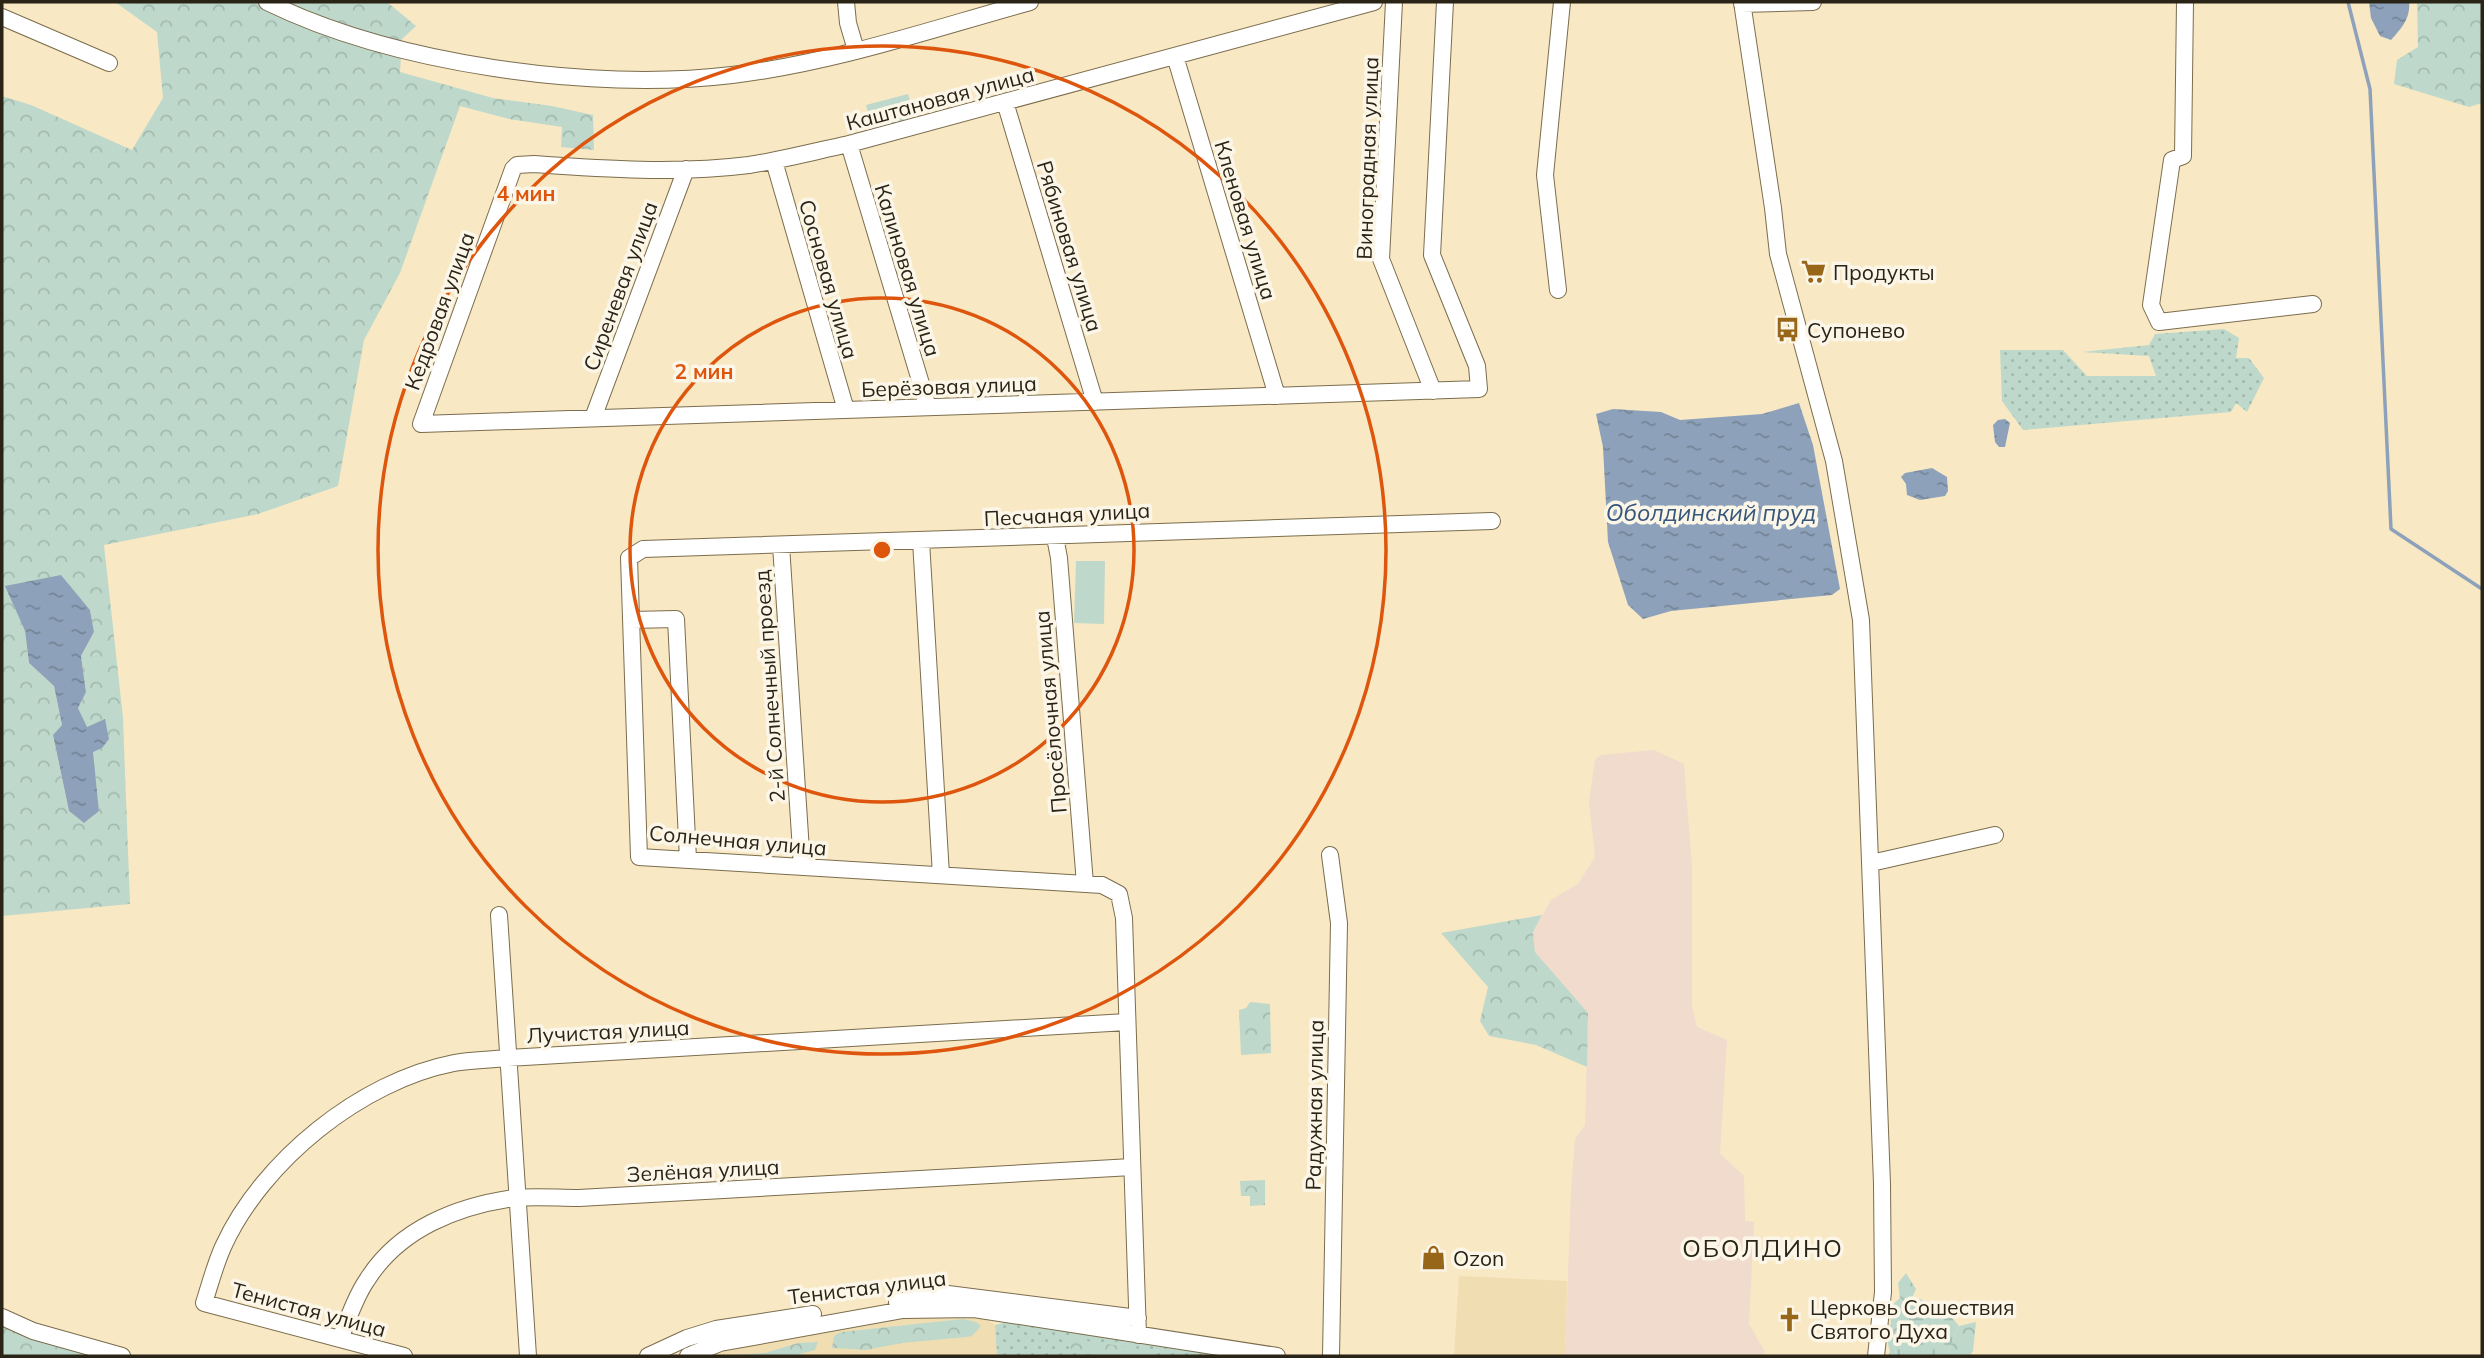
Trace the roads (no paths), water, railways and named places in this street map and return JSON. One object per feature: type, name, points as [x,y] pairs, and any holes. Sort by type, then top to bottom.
[{"type":"street","points":[[267,2],[292,14],[387,45],[433,56],[549,75],[634,80],[731,75],[856,50],[1030,2]]},
{"type":"street","points":[[846,2],[848,23],[856,50]]},
{"type":"street","name":"Каштановая улица","points":[[512,173],[517,165],[523,163],[602,169],[686,169],[747,165],[774,160],[849,144],[1374,2]]},
{"type":"street","name":"Виноградная улица","points":[[1394,2],[1381,259],[1433,391]]},
{"type":"street","name":"Берёзовая улица","points":[[421,424],[1479,389],[1477,366],[1432,255],[1445,2]]},
{"type":"street","points":[[1558,290],[1545,175],[1562,2]]},
{"type":"street","points":[[1813,2],[1742,3],[1778,254],[1833,461],[1861,620],[1882,1224],[1883,1292],[1876,1356]]},
{"type":"street","points":[[2185,2],[2183,156],[2172,160],[2151,305],[2159,322],[2313,304]]},
{"type":"street","points":[[2,17],[110,63]]},
{"type":"street","name":"Кленовая улица","points":[[1175,56],[1278,396]]},
{"type":"street","name":"Рябиновая улица","points":[[1005,102],[1095,402]]},
{"type":"street","name":"Калиновая улица","points":[[849,144],[928,407]]},
{"type":"street","name":"Сосновая улица","points":[[774,160],[846,410]]},
{"type":"street","name":"Сиреневая улица","points":[[593,418],[686,169]]},
{"type":"street","name":"Кедровая улица","points":[[421,424],[512,173]]},
{"type":"street","name":"Песчаная улица","points":[[643,549],[1492,521]]},
{"type":"street","name":"Просёлочная улица","points":[[1055,537],[1085,884]]},
{"type":"street","points":[[921,541],[941,875]]},
{"type":"street","name":"2-й Солнечный проезд","points":[[781,545],[802,866]]},
{"type":"street","name":"Солнечная улица","points":[[643,549],[629,558],[639,857],[1102,885],[1119,894],[1124,918],[1127,1022]]},
{"type":"street","points":[[631,620],[676,618],[688,859]]},
{"type":"street","points":[[1871,863],[1995,835]]},
{"type":"street","name":"Радужная улица","points":[[1330,855],[1339,923],[1331,1356]]},
{"type":"street","points":[[499,915],[528,1356]]},
{"type":"street","points":[[1127,1022],[1138,1327]]},
{"type":"street","name":"Лучистая улица","points":[[204,1303],[223,1246],[253,1197],[281,1163],[313,1134],[351,1107],[390,1085],[454,1063],[1127,1022]]},
{"type":"street","name":"Зелёная улица","points":[[340,1339],[367,1280],[388,1255],[412,1233],[464,1208],[516,1198],[579,1198],[1132,1167]]},
{"type":"street","name":"Тенистая улица","points":[[648,1356],[687,1338],[716,1329],[948,1294],[1138,1327]]},
{"type":"street","name":"Тенистая улица","points":[[204,1303],[404,1356]]},
{"type":"street","points":[[688,1356],[720,1343],[903,1310],[974,1309],[1138,1327],[1277,1356]]},
{"type":"street","points":[[2,1317],[33,1331],[122,1356]]},
{"type":"water","points":[[2369,2],[2409,2],[2407,18],[2391,40],[2380,36],[2371,18]]},
{"type":"water","name":"Оболдинский пруд","points":[[1799,403],[1813,445],[1840,589],[1832,595],[1671,611],[1643,619],[1628,605],[1608,542],[1603,447],[1596,414],[1613,409],[1661,412],[1680,420],[1762,414]]},
{"type":"water","points":[[2005,419],[2010,423],[2005,447],[1999,447],[1995,442],[1993,425],[1998,420]]},
{"type":"water","points":[[1932,468],[1947,477],[1948,491],[1945,496],[1920,500],[1907,495],[1906,484],[1901,477],[1905,473]]},
{"type":"water","points":[[61,575],[90,610],[94,632],[81,656],[86,692],[78,708],[87,727],[105,719],[109,739],[102,748],[93,752],[99,811],[84,823],[69,811],[53,735],[62,725],[54,686],[29,663],[25,631],[5,586]]},
{"type":"waterway","points":[[2348,2],[2370,89],[2391,529],[2482,589]]},
{"type":"place","name":"Продукты","points":[[1813,272]]},
{"type":"place","name":"Супонево","points":[[1787,330]]},
{"type":"place","name":"Ozon","points":[[1433,1258]]},
{"type":"place","name":"Церковь Сошествия Святого Духа","points":[[1790,1319]]},
{"type":"district","name":"ОБОЛДИНО","points":[[1763,1248]]}]
